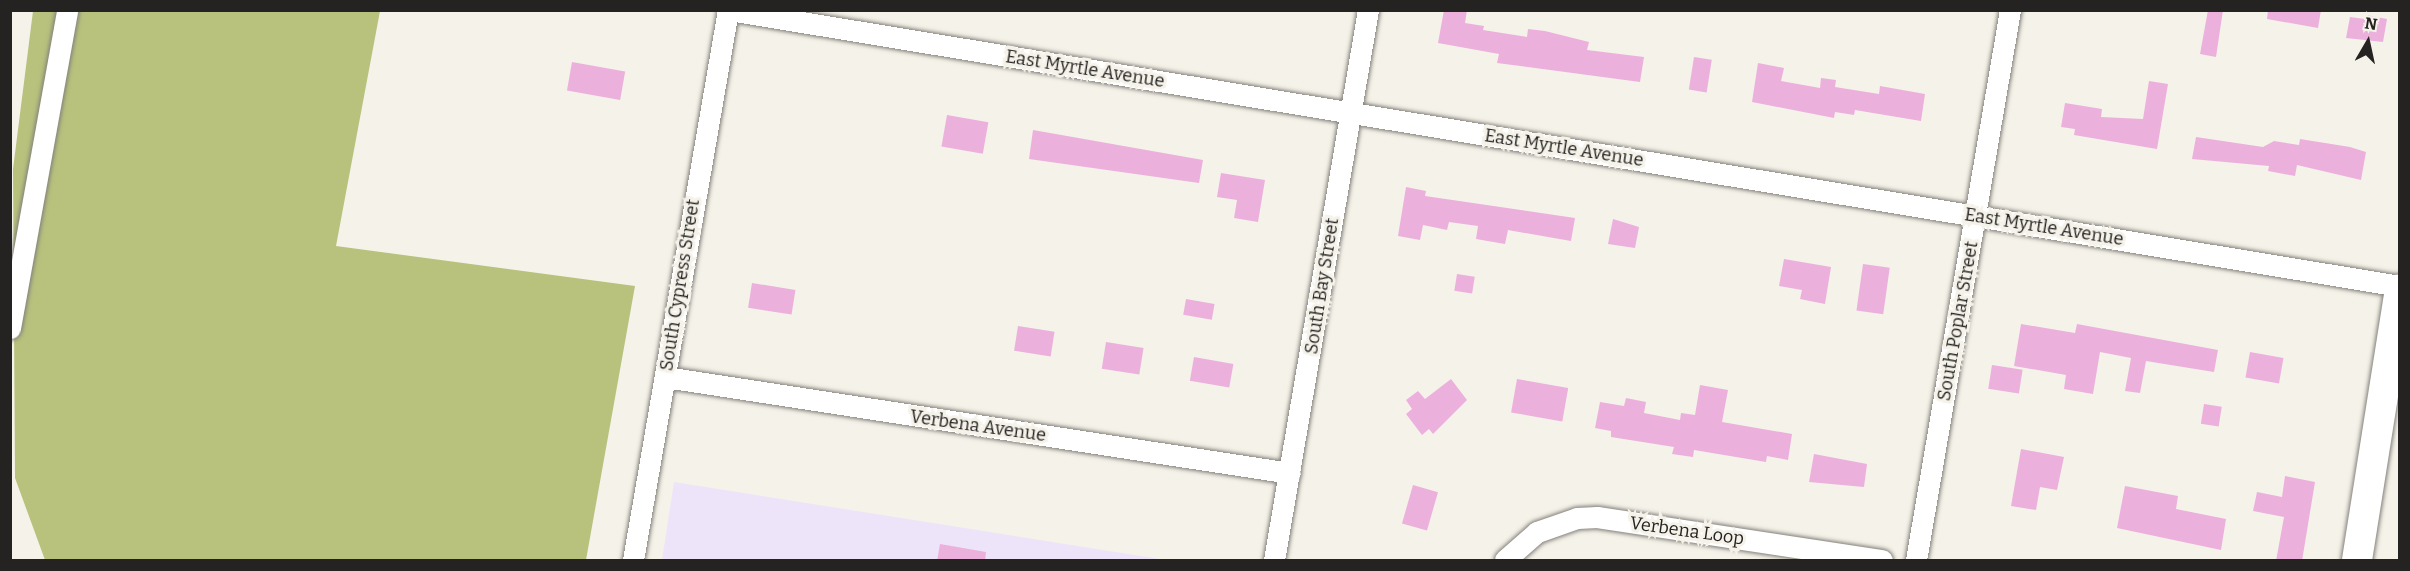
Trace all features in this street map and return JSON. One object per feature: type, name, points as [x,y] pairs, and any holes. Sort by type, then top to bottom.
[{"type":"street","points":[[10,328],[67,10]]},
{"type":"street","name":"East Myrtle Avenue","points":[[728,10],[2400,287]]},
{"type":"street","name":"South Cypress Street","points":[[633,561],[728,10]]},
{"type":"street","name":"South Bay Street","points":[[1274,561],[1368,10]]},
{"type":"street","name":"South Poplar Street","points":[[1916,561],[1977,216],[2010,10]]},
{"type":"street","points":[[2357,561],[2400,287]]},
{"type":"street","name":"Verbena Avenue","points":[[665,377],[1290,473]]},
{"type":"street","name":"Verbena Loop","points":[[1505,561],[1537,532],[1577,518],[1597,517],[1882,561]]},
{"type":"shaded area","points":[[674,482],[1166,560],[662,560]]},
{"type":"green space","points":[[33,11],[380,11],[336,246],[635,286],[586,560],[45,560],[15,478],[13,169]]},
{"type":"building","points":[[1444,10],[1467,10],[1465,23],[1484,26],[1483,30],[1527,37],[1528,29],[1545,31],[1589,42],[1587,50],[1644,57],[1640,82],[1497,63],[1499,54],[1438,43]]},
{"type":"building","points":[[2208,10],[2223,10],[2216,57],[2200,54]]},
{"type":"building","points":[[2268,10],[2321,10],[2318,28],[2267,19]]},
{"type":"building","points":[[2366,15],[2387,19],[2383,42],[2346,38],[2350,17],[2365,19]]},
{"type":"building","points":[[1694,57],[1712,60],[1707,92],[1689,90]]},
{"type":"building","points":[[572,62],[625,71],[620,100],[567,91]]},
{"type":"building","points":[[1758,63],[1784,68],[1781,81],[1820,88],[1821,78],[1836,80],[1835,87],[1879,94],[1880,86],[1925,94],[1921,121],[1855,110],[1854,115],[1835,112],[1834,118],[1752,102]]},
{"type":"building","points":[[2149,81],[2168,84],[2157,149],[2074,135],[2075,129],[2061,127],[2065,103],[2102,109],[2101,117],[2143,119]]},
{"type":"building","points":[[947,115],[988,122],[983,154],[941,147]]},
{"type":"building","points":[[1033,130],[1203,160],[1199,183],[1029,159]]},
{"type":"building","points":[[2196,137],[2263,147],[2274,141],[2299,145],[2300,139],[2350,147],[2366,152],[2361,180],[2297,165],[2295,176],[2268,171],[2269,166],[2192,159]]},
{"type":"building","points":[[1221,173],[1265,180],[1258,222],[1234,218],[1237,200],[1217,197]]},
{"type":"building","points":[[1406,187],[1426,191],[1425,196],[1575,218],[1571,241],[1508,230],[1505,244],[1476,239],[1478,226],[1449,222],[1447,230],[1423,225],[1420,240],[1398,236]]},
{"type":"building","points":[[1613,219],[1639,227],[1635,248],[1608,244]]},
{"type":"building","points":[[1784,259],[1831,267],[1825,304],[1800,299],[1802,290],[1779,286]]},
{"type":"building","points":[[1863,264],[1890,268],[1883,314],[1856,311]]},
{"type":"building","points":[[1457,274],[1475,277],[1472,294],[1454,291]]},
{"type":"building","points":[[752,283],[795,290],[792,315],[748,308]]},
{"type":"building","points":[[1186,299],[1215,304],[1212,320],[1183,315]]},
{"type":"building","points":[[2021,324],[2075,333],[2077,324],[2218,350],[2214,372],[2146,361],[2140,393],[2125,391],[2131,358],[2100,352],[2093,394],[2064,389],[2066,375],[2014,366]]},
{"type":"building","points":[[1018,326],[1055,332],[1051,356],[1014,351]]},
{"type":"building","points":[[1106,342],[1144,348],[1139,375],[1102,369]]},
{"type":"building","points":[[2250,352],[2283,358],[2279,384],[2245,378]]},
{"type":"building","points":[[1194,357],[1233,364],[1229,388],[1190,381]]},
{"type":"building","points":[[1992,365],[2023,370],[2019,394],[1988,389]]},
{"type":"building","points":[[1451,379],[1467,400],[1433,434],[1429,429],[1422,435],[1406,414],[1412,409],[1406,400],[1418,391],[1425,399]]},
{"type":"building","points":[[1517,379],[1568,388],[1562,422],[1511,412]]},
{"type":"building","points":[[1700,385],[1728,390],[1722,422],[1792,434],[1788,460],[1767,456],[1766,462],[1694,450],[1693,457],[1672,454],[1674,447],[1611,437],[1611,431],[1595,428],[1600,402],[1624,406],[1626,398],[1646,402],[1644,413],[1680,420],[1681,413],[1695,415]]},
{"type":"building","points":[[2204,404],[2222,407],[2219,427],[2201,424]]},
{"type":"building","points":[[2021,449],[2064,457],[2057,490],[2040,487],[2036,510],[2011,506]]},
{"type":"building","points":[[1814,454],[1867,464],[1864,487],[1809,482]]},
{"type":"building","points":[[2285,476],[2315,482],[2302,561],[2276,561],[2284,517],[2253,511],[2257,492],[2282,497]]},
{"type":"building","points":[[1413,485],[1438,492],[1427,531],[1402,523]]},
{"type":"building","points":[[2125,486],[2178,496],[2176,509],[2226,519],[2221,550],[2117,528]]},
{"type":"building","points":[[940,544],[986,552],[985,561],[937,561]]}]
